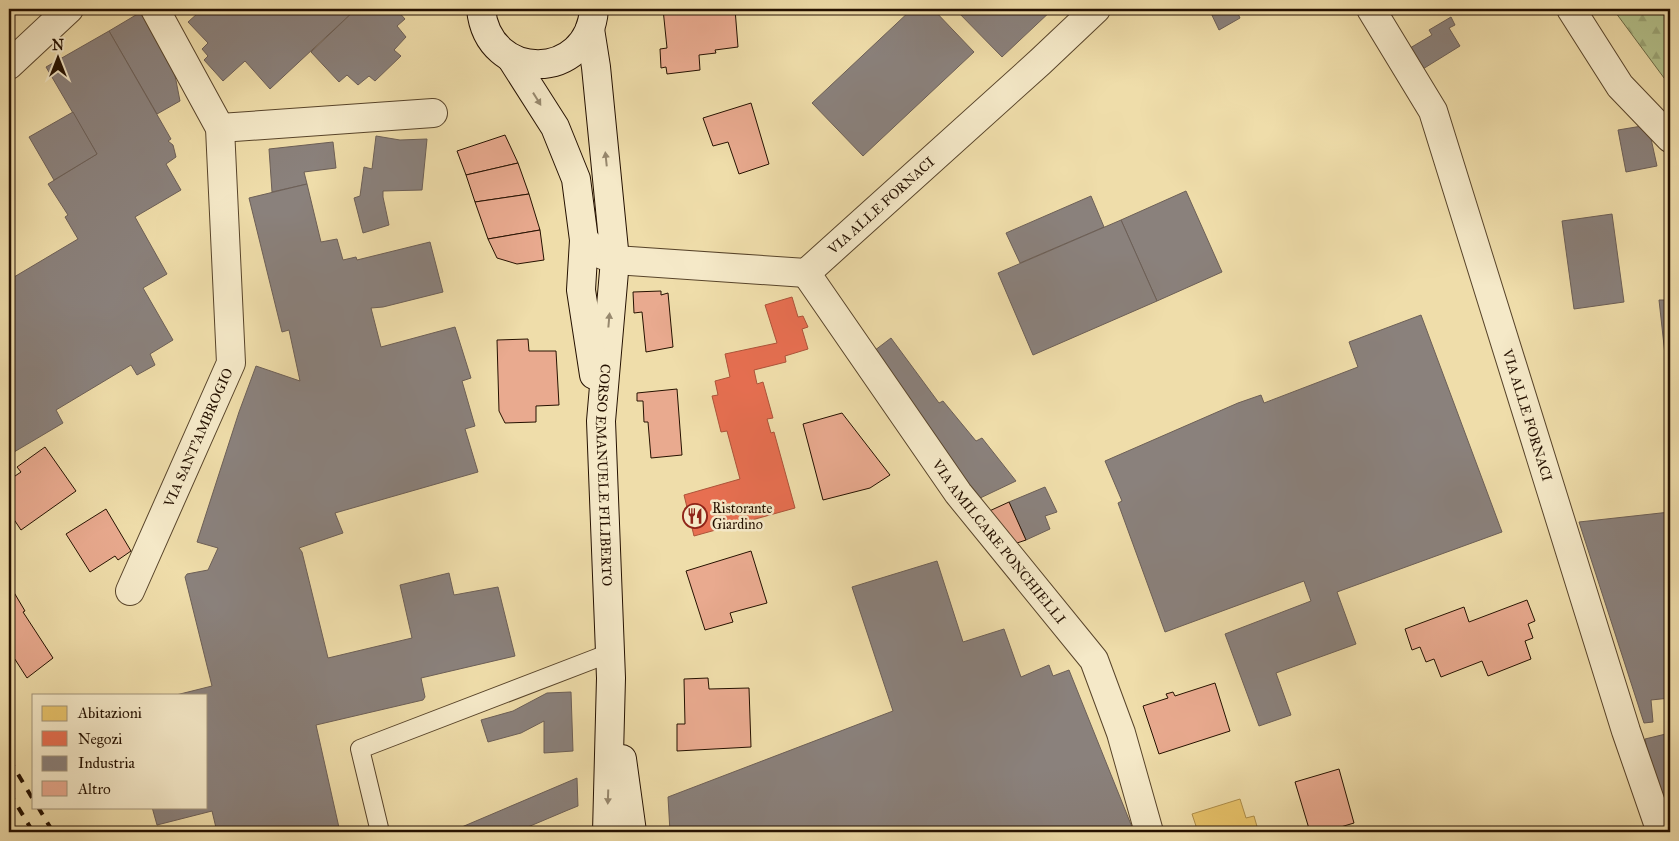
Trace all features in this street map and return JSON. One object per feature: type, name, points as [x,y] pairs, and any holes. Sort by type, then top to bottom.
[{"type":"street","points":[[9,65],[69,9]]},
{"type":"street","name":"VIA SANT'AMBROGIO","points":[[130,591],[231,363],[220,128],[155,9]]},
{"type":"street","name":"VIA ALLE FORNACI","points":[[806,273],[1096,9]]},
{"type":"street","name":"VIA ALLE FORNACI","points":[[1371,9],[1433,111],[1626,731],[1661,832]]},
{"type":"street","points":[[1571,9],[1620,86],[1670,138]]},
{"type":"street","points":[[477,13],[493,43],[511,58],[555,127],[576,179],[584,240],[581,290],[601,421]]},
{"type":"street","points":[[511,58],[533,64],[557,61],[577,49],[585,40],[592,19]]},
{"type":"street","name":"CORSO EMANUELE FILIBERTO","points":[[592,19],[615,260],[601,421],[610,665],[606,832]]},
{"type":"street","points":[[220,128],[433,113]]},
{"type":"street","points":[[584,240],[598,253],[615,260],[806,273]]},
{"type":"street","name":"VIA AMILCARE PONCHIELLI","points":[[806,273],[958,493],[1094,660],[1121,733],[1149,832]]},
{"type":"street","points":[[610,665],[632,832]]},
{"type":"lane","points":[[380,832],[360,749],[610,665]]},
{"type":"green space","points":[[1613,9],[1670,9],[1670,86]]},
{"type":"building: Abitazioni","points":[[1240,799],[1246,818],[1254,816],[1258,830],[1250,832],[1198,832],[1192,814]]},
{"type":"building: Negozi","points":[[792,297],[798,317],[803,316],[808,327],[802,329],[808,349],[785,356],[786,362],[754,370],[757,384],[763,382],[773,418],[767,419],[771,433],[774,432],[795,508],[694,536],[684,495],[740,479],[727,431],[721,432],[712,396],[718,395],[715,381],[730,377],[725,354],[777,343],[765,305]]},
{"type":"building: Industria","points":[[146,9],[171,55],[180,101],[157,114],[109,31]]},
{"type":"building: Industria","points":[[195,9],[356,9],[270,89],[245,61],[223,81],[204,60],[208,56],[202,49],[208,43],[188,22],[198,13]]},
{"type":"building: Industria","points":[[356,9],[396,9],[405,19],[397,26],[406,37],[394,50],[401,56],[375,81],[369,76],[358,85],[347,75],[339,82],[311,52]]},
{"type":"building: Industria","points":[[912,9],[933,9],[974,52],[863,156],[812,103]]},
{"type":"building: Industria","points":[[955,9],[1053,9],[1002,57]]},
{"type":"building: Industria","points":[[1209,9],[1236,9],[1240,18],[1219,30]]},
{"type":"building: Industria","points":[[1451,17],[1455,25],[1449,28],[1460,46],[1418,72],[1405,51],[1432,35],[1429,30]]},
{"type":"building: Industria","points":[[109,31],[171,139],[168,141],[173,145],[176,157],[166,164],[181,190],[135,217],[167,274],[143,288],[173,340],[150,354],[155,365],[137,375],[131,365],[56,410],[63,423],[9,455],[9,280],[78,239],[65,217],[68,215],[48,184],[97,154],[46,67]]},
{"type":"building: Industria","points":[[73,112],[97,154],[54,180],[29,137]]},
{"type":"building: Industria","points":[[1648,125],[1657,166],[1626,172],[1618,130]]},
{"type":"building: Industria","points":[[376,136],[400,140],[427,139],[422,190],[383,191],[389,225],[363,233],[354,198],[360,196],[364,167],[372,169]]},
{"type":"building: Industria","points":[[333,142],[336,168],[304,172],[307,184],[272,192],[269,149]]},
{"type":"building: Industria","points":[[307,184],[321,242],[337,239],[343,260],[356,257],[357,260],[430,242],[443,292],[383,307],[371,308],[381,347],[455,327],[471,378],[462,381],[475,426],[465,429],[478,472],[335,513],[343,533],[299,548],[302,552],[328,658],[412,638],[400,585],[449,573],[454,595],[498,587],[515,656],[421,678],[425,697],[423,700],[316,725],[340,832],[217,832],[212,811],[157,825],[152,808],[208,808],[208,694],[180,694],[212,686],[185,577],[187,574],[208,570],[218,548],[197,542],[256,366],[300,381],[289,330],[282,332],[249,198]]},
{"type":"building: Industria","points":[[1186,191],[1222,272],[1157,301],[1121,220]]},
{"type":"building: Industria","points":[[1091,196],[1104,227],[1020,263],[1006,233]]},
{"type":"building: Industria","points":[[1612,214],[1624,302],[1574,309],[1562,221]]},
{"type":"building: Industria","points":[[1121,220],[1157,301],[1033,355],[998,273]]},
{"type":"building: Industria","points":[[1659,300],[1670,300],[1670,400]]},
{"type":"building: Industria","points":[[1421,315],[1502,532],[1337,592],[1356,644],[1276,673],[1291,715],[1259,726],[1225,634],[1311,601],[1304,581],[1165,632],[1118,503],[1122,501],[1105,461],[1238,403],[1261,395],[1264,403],[1358,367],[1349,342]]},
{"type":"building: Industria","points":[[891,338],[939,403],[943,401],[976,441],[982,438],[1016,481],[976,500],[866,357]]},
{"type":"building: Industria","points":[[1045,487],[1057,512],[1045,516],[1050,529],[1026,540],[1009,502]]},
{"type":"building: Industria","points":[[1670,512],[1670,698],[1651,700],[1653,722],[1644,723],[1579,522]]},
{"type":"building: Industria","points":[[937,561],[963,642],[1004,629],[1021,677],[1049,665],[1053,676],[1069,670],[1134,832],[670,832],[668,797],[893,711],[852,587]]},
{"type":"building: Industria","points":[[571,692],[573,751],[544,753],[544,721],[521,733],[488,742],[481,720],[513,711],[547,693]]},
{"type":"building: Industria","points":[[1670,733],[1670,832],[1652,773],[1645,739]]},
{"type":"building: Industria","points":[[577,778],[578,806],[516,832],[450,832]]},
{"type":"building: Altro","points":[[663,9],[735,9],[738,47],[715,50],[716,53],[699,55],[700,70],[667,74],[666,67],[661,68],[660,49],[667,48]]},
{"type":"building: Altro","points":[[751,103],[769,164],[739,174],[728,142],[713,146],[703,118]]},
{"type":"building: Altro","points":[[505,135],[518,163],[466,175],[457,151]]},
{"type":"building: Altro","points":[[518,163],[529,194],[475,202],[466,175]]},
{"type":"building: Altro","points":[[529,194],[540,230],[488,239],[475,202]]},
{"type":"building: Altro","points":[[540,230],[544,260],[517,264],[497,258],[488,239]]},
{"type":"building: Altro","points":[[661,291],[661,295],[668,293],[673,347],[646,352],[642,312],[634,313],[633,292]]},
{"type":"building: Altro","points":[[528,339],[529,351],[556,351],[559,405],[536,406],[536,422],[505,423],[499,411],[497,340]]},
{"type":"building: Altro","points":[[677,389],[682,455],[651,458],[648,422],[644,422],[643,401],[637,401],[637,393]]},
{"type":"building: Altro","points":[[842,413],[890,475],[870,488],[823,500],[803,424]]},
{"type":"building: Altro","points":[[45,447],[76,491],[21,530],[9,512],[9,480],[21,472],[17,467]]},
{"type":"building: Altro","points":[[1009,502],[1026,540],[1011,545],[985,513]]},
{"type":"building: Altro","points":[[106,509],[131,551],[118,560],[115,556],[90,572],[66,534]]},
{"type":"building: Altro","points":[[751,551],[767,603],[730,613],[733,622],[705,630],[686,571]]},
{"type":"building: Altro","points":[[9,584],[25,611],[23,612],[53,658],[27,678],[9,650]]},
{"type":"building: Altro","points":[[1527,600],[1535,621],[1528,624],[1533,638],[1525,641],[1531,659],[1488,676],[1482,661],[1441,677],[1434,659],[1426,662],[1420,647],[1412,650],[1405,629],[1464,607],[1469,622]]},
{"type":"building: Altro","points":[[708,678],[709,689],[749,688],[751,747],[677,751],[677,724],[685,724],[684,679]]},
{"type":"building: Altro","points":[[1215,683],[1230,731],[1159,754],[1143,706],[1168,698],[1166,694],[1173,692],[1175,696]]},
{"type":"building: Altro","points":[[1339,769],[1354,823],[1324,832],[1310,832],[1295,782]]},
{"type":"railway","points":[[9,759],[32,798]]},
{"type":"railway","points":[[9,792],[33,832]]},
{"type":"railway","points":[[39,808],[53,832]]},
{"type":"place","name":"Ristorante Giardino","points":[[695,516]]}]
